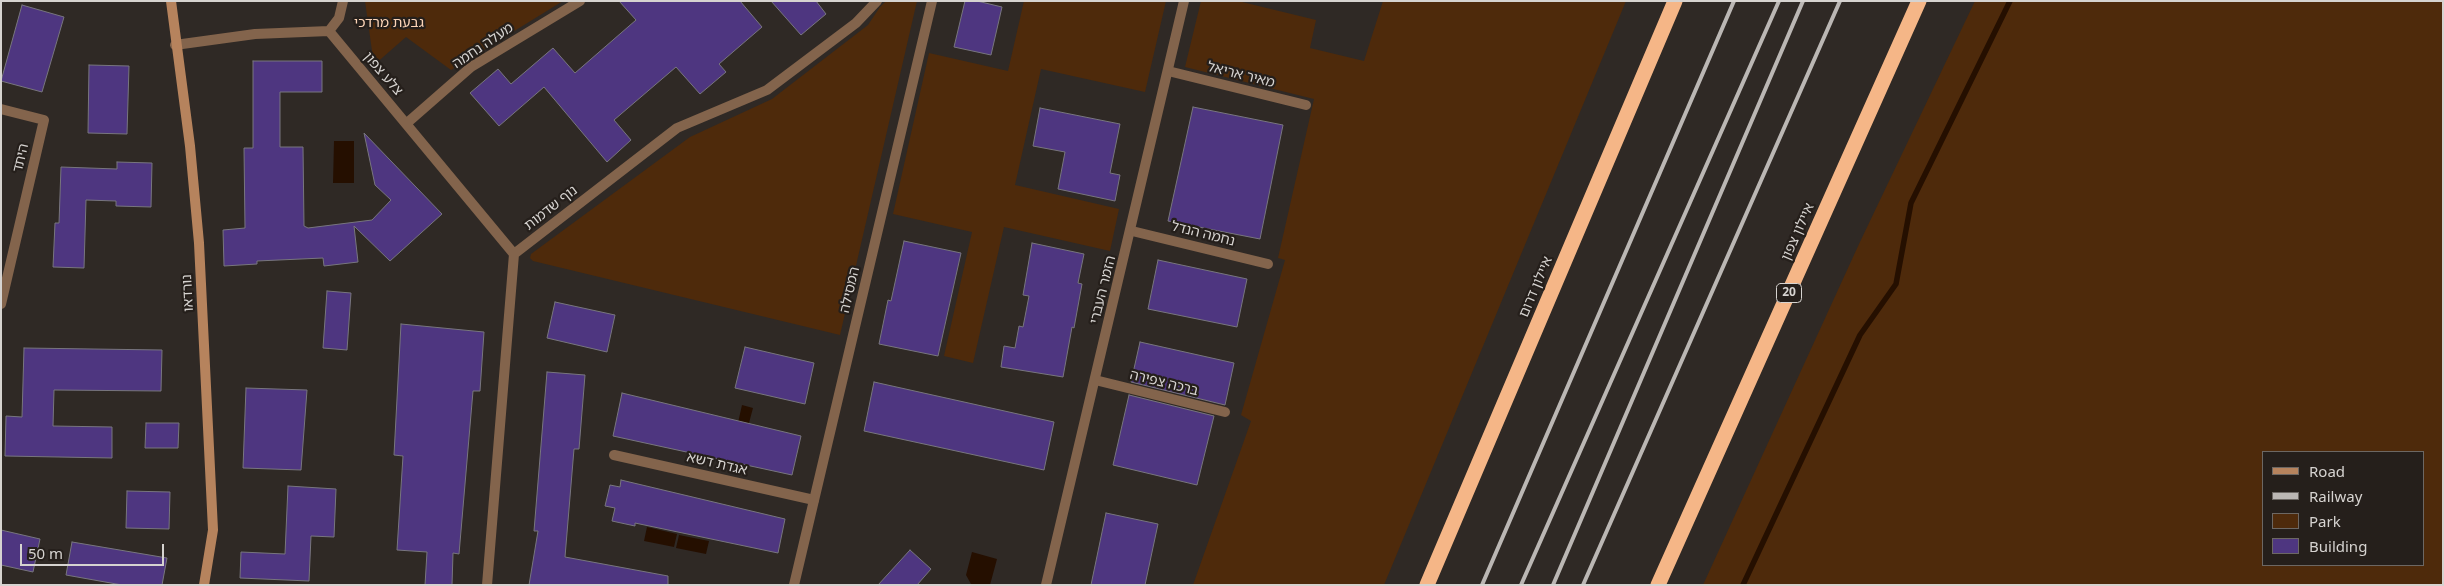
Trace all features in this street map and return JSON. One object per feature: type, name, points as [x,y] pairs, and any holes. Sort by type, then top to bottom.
[{"type":"highway","name":"איילון דרום","points":[[1427,585],[1675,1]]},
{"type":"highway","name":"איילון צפון","points":[[1658,585],[1920,1]]},
{"type":"street","name":"נורדאו","points":[[172,1],[175,45],[190,146],[199,243],[213,530],[204,585]]},
{"type":"street","points":[[175,45],[255,34],[329,31],[339,18],[342,1]]},
{"type":"street","name":"מעלה נחמה","points":[[407,123],[470,67],[580,1]]},
{"type":"street","name":"נוף שדמות","points":[[514,254],[677,128],[767,90],[856,23],[877,1]]},
{"type":"street","name":"המסילה","points":[[794,585],[932,1]]},
{"type":"street","name":"הזמר העברי","points":[[1046,585],[1132,231],[1184,1]]},
{"type":"street","name":"צלע צפון","points":[[329,31],[514,254]]},
{"type":"street","name":"מאיר אריאל","points":[[1168,71],[1306,105]]},
{"type":"street","name":"היתד","points":[[1,109],[44,120],[1,304]]},
{"type":"street","name":"נחמה הנדל","points":[[1132,231],[1268,264]]},
{"type":"street","points":[[487,585],[514,254]]},
{"type":"street","name":"ברכה צפירה","points":[[1096,380],[1226,412]]},
{"type":"street","name":"אגדת דשא","points":[[614,455],[814,500]]},
{"type":"green space","name":"גבעת מרדכי","points":[[365,1],[563,1],[451,70],[406,37],[374,65]]},
{"type":"green space","points":[[886,1],[917,1],[840,335],[533,261],[530,258],[531,254],[690,137],[772,99],[868,25]]},
{"type":"green space","points":[[1024,1],[1166,1],[1145,92],[1041,69],[1015,185],[1119,209],[1110,251],[1004,227],[973,363],[944,356],[972,232],[893,214],[929,53],[1008,71]]},
{"type":"green space","points":[[1201,1],[1238,1],[1316,20],[1310,48],[1364,61],[1383,1],[1626,1],[1384,585],[1193,585],[1251,421],[1241,415],[1285,260],[1278,258],[1314,99],[1185,67]]},
{"type":"green space","points":[[1975,1],[2443,1],[2443,585],[1703,585],[1859,244]]},
{"type":"shaded area","points":[[334,141],[354,141],[354,183],[333,183]]},
{"type":"shaded area","points":[[742,405],[753,408],[745,438],[735,436]]},
{"type":"shaded area","points":[[647,527],[677,534],[674,547],[644,541]]},
{"type":"shaded area","points":[[679,535],[709,541],[706,554],[676,548]]},
{"type":"shaded area","points":[[972,552],[997,559],[990,585],[971,584],[966,575]]},
{"type":"building","points":[[619,1],[740,1],[762,27],[719,64],[726,72],[700,94],[676,67],[614,120],[631,140],[607,162],[544,87],[499,126],[470,93],[498,69],[511,84],[553,48],[575,73],[636,20]]},
{"type":"building","points":[[771,1],[816,1],[826,14],[801,35]]},
{"type":"building","points":[[965,1],[977,1],[1002,7],[991,55],[954,47]]},
{"type":"building","points":[[22,5],[64,17],[42,92],[1,81]]},
{"type":"building","points":[[253,61],[322,61],[322,92],[280,92],[280,147],[303,147],[304,226],[308,228],[372,220],[391,200],[375,185],[364,133],[442,214],[390,261],[354,226],[358,262],[324,266],[323,258],[257,261],[257,264],[224,266],[223,230],[245,228],[244,148],[253,148]]},
{"type":"building","points":[[89,65],[129,66],[127,134],[88,133]]},
{"type":"building","points":[[1193,107],[1283,125],[1260,239],[1168,221]]},
{"type":"building","points":[[1040,108],[1120,124],[1110,173],[1120,175],[1115,201],[1058,189],[1065,152],[1033,146]]},
{"type":"building","points":[[117,162],[152,163],[151,207],[116,206],[116,201],[86,200],[84,268],[53,267],[55,223],[59,223],[61,167],[117,169]]},
{"type":"building","points":[[904,241],[961,253],[938,356],[879,344],[888,300],[891,301]]},
{"type":"building","points":[[1032,243],[1084,254],[1078,283],[1082,284],[1063,377],[1001,367],[1004,346],[1015,348],[1019,326],[1023,327],[1029,296],[1023,295]]},
{"type":"building","points":[[1158,260],[1247,279],[1237,327],[1148,309]]},
{"type":"building","points":[[327,291],[351,293],[347,350],[323,348]]},
{"type":"building","points":[[555,302],[615,315],[607,352],[547,338]]},
{"type":"building","points":[[401,324],[484,332],[480,391],[473,391],[459,554],[453,553],[452,585],[425,585],[427,552],[397,550],[403,456],[394,455]]},
{"type":"building","points":[[1140,342],[1234,363],[1225,405],[1131,382]]},
{"type":"building","points":[[745,347],[814,363],[805,404],[735,388]]},
{"type":"building","points":[[24,348],[162,350],[161,391],[54,390],[53,426],[112,427],[112,458],[5,456],[6,416],[22,417]]},
{"type":"building","points":[[547,372],[585,375],[579,449],[574,449],[565,557],[668,576],[668,585],[529,585],[538,531],[534,531]]},
{"type":"building","points":[[874,382],[1054,422],[1044,470],[864,431]]},
{"type":"building","points":[[246,388],[307,390],[301,470],[243,468]]},
{"type":"building","points":[[622,393],[801,436],[792,475],[613,436]]},
{"type":"building","points":[[1129,395],[1214,416],[1197,485],[1113,465]]},
{"type":"building","points":[[146,423],[179,423],[178,448],[145,448]]},
{"type":"building","points":[[621,480],[785,519],[778,553],[635,523],[635,526],[612,521],[615,508],[605,506],[610,485],[620,487]]},
{"type":"building","points":[[288,486],[336,489],[334,537],[311,536],[309,581],[240,578],[241,552],[285,554]]},
{"type":"building","points":[[127,491],[170,492],[169,529],[126,528]]},
{"type":"building","points":[[1106,513],[1158,524],[1145,585],[1091,585]]},
{"type":"building","points":[[1,530],[40,539],[33,572],[1,565]]},
{"type":"building","points":[[72,542],[167,558],[162,585],[122,585],[66,575]]},
{"type":"building","points":[[910,550],[931,569],[917,585],[878,585]]},
{"type":"waterway","points":[[1743,585],[1860,335],[1896,284],[1911,203],[2010,1]]},
{"type":"railway","points":[[1482,585],[1734,1]]},
{"type":"railway","points":[[1521,585],[1779,1]]},
{"type":"railway","points":[[1553,585],[1803,1]]},
{"type":"railway","points":[[1583,585],[1840,1]]}]
